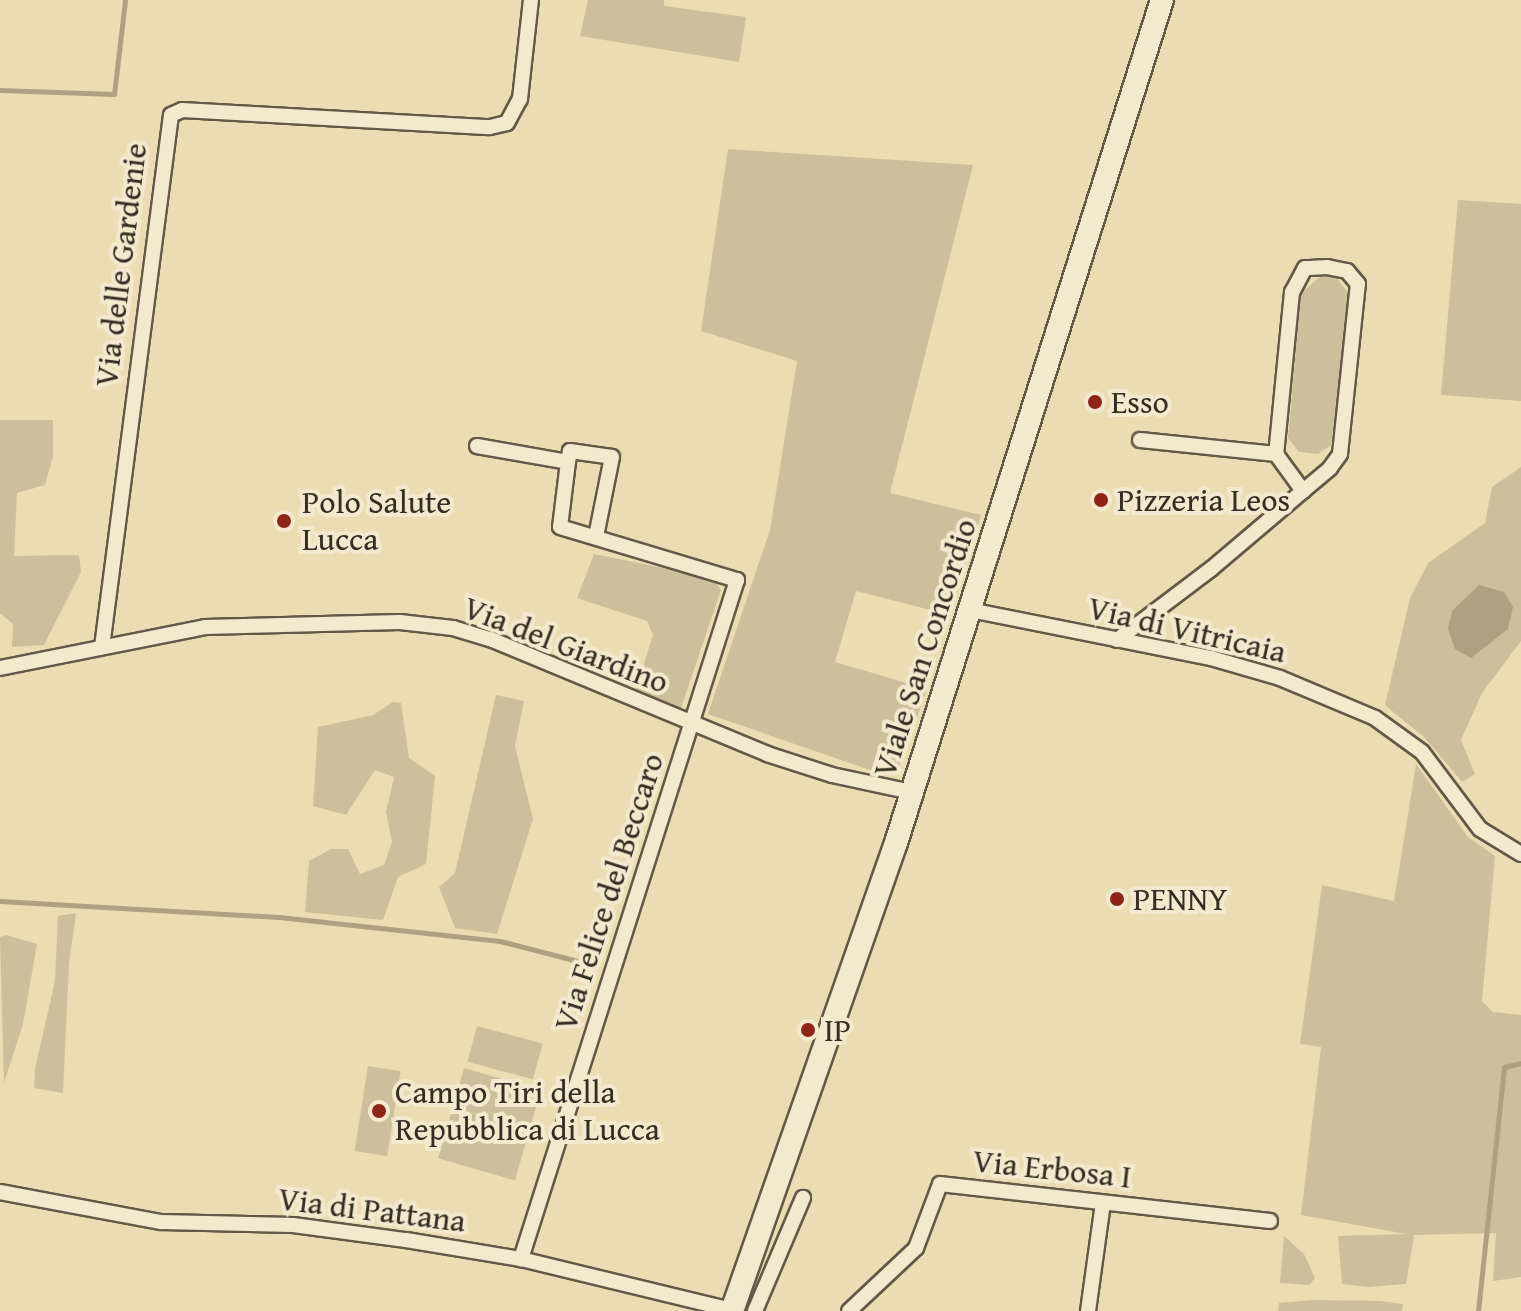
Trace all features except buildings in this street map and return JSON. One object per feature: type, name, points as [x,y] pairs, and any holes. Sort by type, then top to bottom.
[{"type":"main road","name":"Viale San Concordio","points":[[739,1311],[912,792],[1162,0]]},
{"type":"street","name":"Via delle Gardenie","points":[[102,647],[171,115],[182,110],[490,127],[507,123],[520,99],[531,0]]},
{"type":"street","points":[[1117,640],[1303,491],[1340,454],[1358,284],[1347,271],[1305,268],[1296,281],[1276,454],[1303,491]]},
{"type":"street","points":[[1140,440],[1276,454]]},
{"type":"street","points":[[477,446],[568,462]]},
{"type":"street","points":[[596,536],[612,457],[570,451],[560,527],[596,536],[603,543],[737,580],[692,724]]},
{"type":"street","name":"Via di Vitricaia","points":[[970,610],[1271,675],[1375,718],[1422,752],[1480,829],[1521,854]]},
{"type":"street","name":"Via del Giardino","points":[[0,668],[102,647],[246,624],[400,622],[453,628],[490,639],[692,724],[832,775],[912,792]]},
{"type":"street","name":"Via Felice del Beccaro","points":[[521,1259],[692,724]]},
{"type":"street","name":"Via Erbosa I","points":[[849,1311],[916,1248],[940,1184],[1270,1221]]},
{"type":"street","name":"Via di Pattana","points":[[0,1192],[161,1222],[293,1225],[521,1259],[739,1311]]},
{"type":"street","points":[[739,1311],[803,1198]]},
{"type":"street","points":[[1088,1311],[1103,1203]]},
{"type":"shaded area","points":[[588,0],[664,0],[664,6],[746,17],[739,62],[580,36]]},
{"type":"shaded area","points":[[728,149],[973,165],[890,493],[981,515],[950,615],[856,591],[835,662],[927,689],[898,770],[870,770],[708,714],[770,530],[797,361],[701,331]]},
{"type":"shaded area","points":[[1458,200],[1521,204],[1521,401],[1441,395]]},
{"type":"shaded area","points":[[1321,276],[1336,277],[1349,294],[1331,445],[1318,454],[1299,452],[1288,438],[1301,293]]},
{"type":"shaded area","points":[[0,420],[53,420],[53,456],[45,485],[17,493],[14,556],[79,555],[81,572],[44,645],[12,647],[13,624],[0,613]]},
{"type":"shaded area","points":[[1521,467],[1521,641],[1482,693],[1461,740],[1475,774],[1462,782],[1425,738],[1385,705],[1410,598],[1428,563],[1485,523],[1492,487]]},
{"type":"shaded area","points":[[594,554],[713,578],[721,590],[681,708],[636,689],[653,635],[647,621],[577,598]]},
{"type":"shaded area","points":[[1479,585],[1504,592],[1513,607],[1508,629],[1471,658],[1455,649],[1448,629],[1452,611]]},
{"type":"shaded area","points":[[496,695],[524,701],[515,746],[533,819],[497,934],[455,928],[439,887],[455,873]]},
{"type":"shaded area","points":[[393,702],[401,703],[409,758],[435,776],[426,864],[398,877],[383,920],[305,912],[309,861],[331,849],[348,849],[360,874],[384,865],[392,842],[386,812],[394,777],[375,770],[346,815],[313,806],[318,727],[373,715]]},
{"type":"shaded area","points":[[1416,764],[1468,837],[1495,856],[1482,1001],[1493,1012],[1521,1015],[1521,1277],[1493,1281],[1496,1233],[1414,1235],[1406,1284],[1368,1287],[1342,1284],[1338,1236],[1406,1234],[1301,1215],[1321,1047],[1300,1044],[1322,885],[1394,901]]},
{"type":"shaded area","points":[[76,913],[69,964],[63,1093],[34,1088],[35,1069],[55,981],[58,916]]},
{"type":"shaded area","points":[[6,935],[37,944],[23,1024],[4,1083],[0,937]]},
{"type":"shaded area","points":[[477,1026],[543,1044],[533,1079],[467,1062]]},
{"type":"shaded area","name":"Campo Tiri della Repubblica di Lucca","points":[[368,1066],[401,1071],[387,1156],[355,1151]]},
{"type":"shaded area","points":[[464,1068],[541,1090],[515,1180],[438,1158]]},
{"type":"shaded area","points":[[1284,1236],[1304,1254],[1315,1278],[1309,1285],[1280,1283]]},
{"type":"shaded area","points":[[1313,1300],[1403,1304],[1402,1311],[1278,1311],[1279,1303]]},
{"type":"waterway","points":[[0,90],[114,94],[125,0]]},
{"type":"waterway","points":[[0,901],[279,917],[500,941],[589,964]]},
{"type":"waterway","points":[[1478,1311],[1504,1067],[1521,1063]]},
{"type":"place","name":"Esso","points":[[1095,402]]},
{"type":"place","name":"Pizzeria Leos","points":[[1101,500]]},
{"type":"place","name":"Polo Salute Lucca","points":[[284,521]]},
{"type":"place","name":"PENNY","points":[[1117,899]]},
{"type":"place","name":"IP","points":[[808,1030]]},
{"type":"place","name":"Campo Tiri della Repubblica di Lucca","points":[[379,1111]]}]
